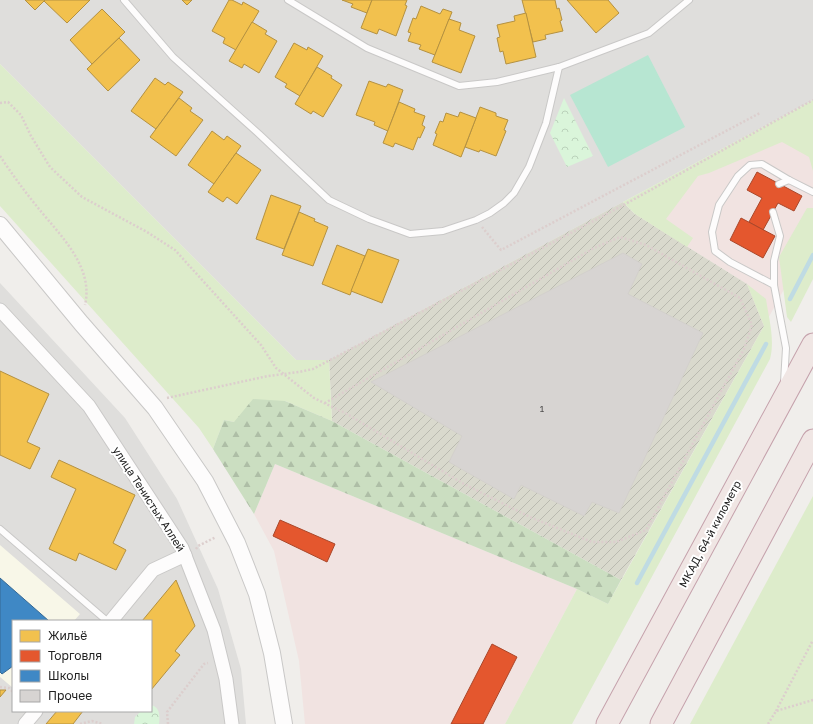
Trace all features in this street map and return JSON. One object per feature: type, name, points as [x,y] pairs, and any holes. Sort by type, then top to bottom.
[{"type":"highway","name":"МКАД, 64-й километр","points":[[607,724],[813,344]]},
{"type":"highway","points":[[661,724],[813,440]]},
{"type":"street","points":[[0,225],[81,323],[155,408],[209,488],[237,543],[257,594],[272,652],[282,720]]},
{"type":"street","name":"улица Тенистых Аллей","points":[[0,310],[89,406],[185,555],[214,630],[226,680],[232,724]]},
{"type":"street","points":[[111,620],[153,570],[185,555]]},
{"type":"street","points":[[25,724],[35,712]]},
{"type":"lane","points":[[124,0],[173,57],[259,134],[329,200],[369,219],[410,234],[443,231],[476,220],[490,213],[504,203],[514,193],[529,167],[546,123],[559,67]]},
{"type":"lane","points":[[288,0],[367,48],[459,86],[497,82],[559,67],[650,33],[689,0]]},
{"type":"lane","points":[[774,285],[730,262],[715,250],[712,232],[719,205],[738,176],[750,165],[762,164],[813,192]]},
{"type":"lane","points":[[780,184],[789,180]]},
{"type":"lane","points":[[773,212],[780,236],[774,261],[774,285],[786,348],[783,400]]},
{"type":"lane","points":[[0,529],[106,620]]},
{"type":"path","points":[[167,398],[268,376],[313,368],[620,207],[813,100]]},
{"type":"path","points":[[0,103],[8,102],[20,115],[50,167],[82,197],[148,232],[175,250],[261,345],[276,368],[314,398],[347,414],[464,484],[530,517],[592,542],[616,542],[646,530],[744,349],[752,325],[740,298],[646,245],[620,237],[594,248],[325,403]]},
{"type":"path","points":[[476,220],[501,250],[760,112]]},
{"type":"path","points":[[0,156],[39,209],[65,239],[83,272],[87,296],[81,323]]},
{"type":"path","points":[[768,724],[813,640]]},
{"type":"path","points":[[168,724],[167,712],[204,664],[221,658]]},
{"type":"path","points":[[0,687],[9,688],[12,691]]},
{"type":"path","points":[[776,711],[813,700]]},
{"type":"path","points":[[80,724],[92,721],[103,724]]},
{"type":"shaded area","points":[[0,0],[813,0],[813,100],[329,360],[296,360],[0,64]]},
{"type":"shaded area","points":[[791,112],[813,124],[813,236],[764,326],[747,284],[635,214]]},
{"type":"shaded area","points":[[623,202],[635,214],[747,284],[764,326],[621,580],[332,421],[329,360]]},
{"type":"shaded area","points":[[0,283],[125,418],[177,499],[218,589],[241,669],[246,724],[0,724]]},
{"type":"shaded area","points":[[275,464],[577,589],[505,724],[305,724],[299,661],[274,551],[254,514]]},
{"type":"shaded area","points":[[0,545],[80,614],[75,620],[12,620],[12,687],[0,677]]},
{"type":"green space","points":[[648,55],[685,127],[608,167],[570,95]]},
{"type":"green space","points":[[0,64],[296,360],[329,360],[332,421],[285,401],[234,422],[224,420],[213,449],[199,428],[0,206]]},
{"type":"green space","points":[[564,98],[593,156],[567,167],[550,133]]},
{"type":"green space","points":[[813,100],[813,171],[809,157],[782,142],[709,173],[698,176],[666,219],[693,238],[687,247],[635,214],[623,202]]},
{"type":"green space","points":[[807,208],[813,208],[813,279],[791,322],[787,317],[779,257]]},
{"type":"green space","points":[[747,284],[766,299],[772,337],[770,359],[572,724],[505,724],[577,589],[608,604],[764,326]]},
{"type":"green space","points":[[253,399],[285,401],[332,421],[621,580],[608,604],[577,589],[275,464],[254,514],[213,449],[224,420],[234,422]]},
{"type":"green space","points":[[813,496],[813,724],[690,724]]},
{"type":"green space","points":[[152,705],[158,710],[159,724],[134,724],[135,717],[140,712],[152,712]]},
{"type":"building: Жильё","points":[[25,0],[45,0],[35,10]]},
{"type":"building: Жильё","points":[[90,0],[67,23],[44,1]]},
{"type":"building: Жильё","points":[[182,0],[192,0],[187,5]]},
{"type":"building: Жильё","points":[[229,0],[242,5],[243,2],[259,11],[236,50],[223,43],[225,38],[212,31]]},
{"type":"building: Жильё","points":[[342,0],[372,0],[367,13],[351,7],[353,4]]},
{"type":"building: Жильё","points":[[372,0],[407,0],[405,5],[407,6],[396,36],[379,29],[377,34],[361,28]]},
{"type":"building: Жильё","points":[[522,0],[555,0],[557,9],[559,8],[562,20],[560,21],[563,31],[545,35],[546,39],[533,42]]},
{"type":"building: Жильё","points":[[567,0],[608,0],[619,13],[596,33]]},
{"type":"building: Жильё","points":[[421,6],[440,14],[443,9],[452,12],[435,55],[419,49],[421,45],[408,41],[411,33],[408,32],[413,18],[416,19]]},
{"type":"building: Жильё","points":[[102,9],[125,32],[92,64],[70,40]]},
{"type":"building: Жильё","points":[[526,13],[536,57],[506,64],[503,51],[500,52],[497,38],[500,37],[497,25],[515,21],[514,16]]},
{"type":"building: Жильё","points":[[449,19],[461,23],[459,30],[475,36],[461,73],[432,62]]},
{"type":"building: Жильё","points":[[252,22],[267,31],[265,34],[277,41],[259,73],[244,64],[242,68],[229,61]]},
{"type":"building: Жильё","points":[[119,38],[140,60],[108,91],[87,69]]},
{"type":"building: Жильё","points":[[294,43],[307,50],[308,47],[323,56],[300,96],[285,87],[287,84],[275,77]]},
{"type":"building: Жильё","points":[[317,67],[332,76],[331,78],[342,85],[323,117],[313,111],[311,114],[295,104]]},
{"type":"building: Жильё","points":[[155,78],[165,85],[168,82],[183,92],[156,129],[131,111]]},
{"type":"building: Жильё","points":[[369,81],[386,87],[388,84],[403,90],[388,131],[374,125],[375,122],[356,115]]},
{"type":"building: Жильё","points":[[179,98],[192,108],[190,111],[203,120],[176,156],[150,137]]},
{"type":"building: Жильё","points":[[399,102],[415,109],[414,112],[425,116],[422,125],[425,127],[420,138],[418,137],[413,150],[395,143],[393,147],[383,143]]},
{"type":"building: Жильё","points":[[480,107],[496,113],[496,116],[508,120],[504,130],[506,131],[496,156],[480,150],[479,152],[465,147]]},
{"type":"building: Жильё","points":[[460,112],[476,118],[461,157],[433,145],[437,134],[435,133],[440,121],[443,122],[446,113],[458,117]]},
{"type":"building: Жильё","points":[[212,131],[224,140],[227,136],[241,146],[214,184],[188,165]]},
{"type":"building: Жильё","points":[[236,153],[261,170],[237,204],[227,197],[223,202],[208,192]]},
{"type":"building: Жильё","points":[[271,195],[301,206],[284,249],[256,239]]},
{"type":"building: Жильё","points":[[299,212],[328,227],[313,266],[282,255]]},
{"type":"building: Жильё","points":[[337,245],[365,256],[350,295],[322,284]]},
{"type":"building: Жильё","points":[[368,249],[399,260],[382,303],[351,291]]},
{"type":"building: Жильё","points":[[0,371],[49,394],[27,442],[40,448],[30,469],[0,455]]},
{"type":"building: Жильё","points":[[59,460],[135,495],[113,543],[126,550],[116,570],[79,553],[76,561],[49,549],[76,489],[51,477]]},
{"type":"building: Жильё","points":[[176,580],[195,626],[175,651],[180,655],[152,689],[152,620],[143,620]]},
{"type":"building: Жильё","points":[[0,690],[6,690],[0,697]]},
{"type":"building: Жильё","points":[[56,712],[82,712],[73,724],[46,724]]},
{"type":"building: Торговля","points":[[757,172],[802,196],[794,211],[778,203],[763,230],[749,222],[762,198],[747,190]]},
{"type":"building: Торговля","points":[[741,218],[775,236],[763,258],[730,240]]},
{"type":"building: Торговля","points":[[280,520],[335,544],[327,562],[273,536]]},
{"type":"building: Торговля","points":[[492,644],[517,657],[483,724],[451,724]]},
{"type":"building: Школы","points":[[0,578],[48,620],[12,620],[12,667],[2,674],[0,672]]},
{"type":"building: Прочее","points":[[623,253],[642,264],[628,294],[703,333],[619,513],[592,502],[584,516],[521,485],[514,499],[449,462],[462,436],[371,382]]},
{"type":"waterway","points":[[790,299],[813,255]]},
{"type":"waterway","points":[[637,583],[766,344]]}]
